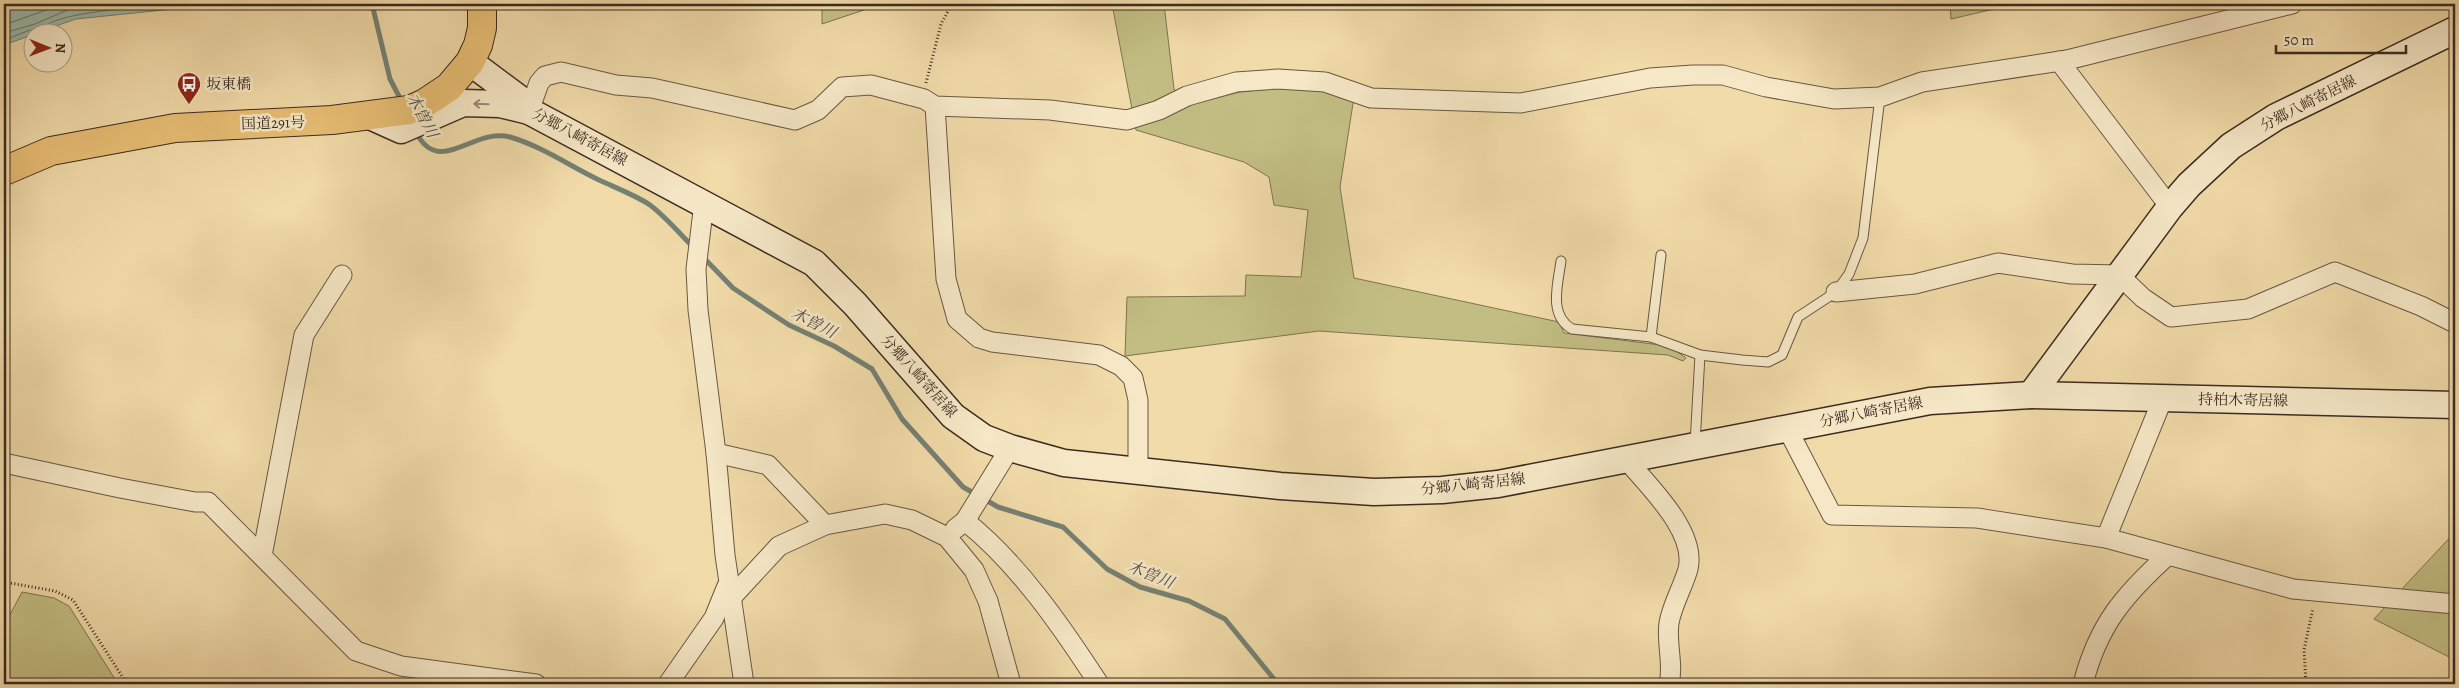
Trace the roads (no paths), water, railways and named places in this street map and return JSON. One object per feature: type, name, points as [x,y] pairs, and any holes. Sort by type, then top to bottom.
[{"type":"highway","name":"国道291号","points":[[4,171],[51,151],[174,128],[401,118],[448,87],[470,62],[478,45],[482,28],[482,4]]},
{"type":"main road","name":"分郷八崎寄居線","points":[[470,62],[521,100],[529,111],[814,263],[855,304],[953,416],[984,438],[1010,448],[1064,463],[1138,472],[1374,492],[1498,484],[1930,400],[2031,395],[2170,207],[2188,185],[2232,146],[2269,121],[2453,34]]},
{"type":"main road","points":[[401,118],[463,103],[500,104],[529,111]]},
{"type":"main road","name":"持柏木寄居線","points":[[2031,395],[2455,405]]},
{"type":"street","points":[[529,111],[539,83],[545,76],[561,72],[616,85],[652,88],[795,120],[818,110],[842,87],[871,85],[929,103],[1050,110],[1127,120],[1159,110],[1187,96],[1236,82],[1278,79],[1325,82],[1371,98],[1521,103],[1650,78],[1692,74],[1723,75],[1766,87],[1834,98],[1880,98],[1922,82],[2058,61],[2292,4]]},
{"type":"street","points":[[2058,61],[2170,207]]},
{"type":"street","points":[[929,103],[946,279],[957,319],[979,338],[992,342],[1098,355],[1122,366],[1133,378],[1138,400],[1138,472]]},
{"type":"street","points":[[704,203],[696,270],[698,310],[716,453],[730,599],[744,684]]},
{"type":"street","points":[[1836,292],[1915,284],[1998,264],[2072,274],[2119,275],[2143,298],[2171,317],[2248,309],[2335,272],[2421,306],[2455,323]]},
{"type":"street","points":[[262,556],[304,335],[342,275]]},
{"type":"street","points":[[2106,538],[2163,398]]},
{"type":"street","points":[[1787,428],[1832,515],[1977,518],[2106,538],[2293,589],[2455,604]]},
{"type":"street","points":[[947,537],[969,515],[1010,448]]},
{"type":"street","points":[[716,453],[768,465],[826,525]]},
{"type":"street","points":[[1626,459],[1669,513],[1688,543],[1689,558],[1687,570],[1669,621],[1667,642],[1671,661],[1669,684]]},
{"type":"street","points":[[4,463],[120,488],[195,502],[208,502],[356,651],[400,666],[477,681],[536,684]]},
{"type":"street","points":[[730,599],[779,546],[826,525],[885,514],[912,520],[947,537],[974,570],[988,601],[1011,684]]},
{"type":"street","points":[[969,515],[1045,604],[1098,684]]},
{"type":"street","points":[[2083,684],[2089,662],[2102,630],[2137,583],[2168,555]]},
{"type":"street","points":[[668,684],[714,618],[729,580]]},
{"type":"lane","points":[[1560,261],[1556,302],[1557,312],[1564,324],[1572,329],[1652,337],[1700,354],[1768,362],[1782,354],[1790,330],[1798,316],[1836,292],[1849,274],[1863,238],[1880,98]]},
{"type":"lane","points":[[1652,337],[1661,254]]},
{"type":"lane","points":[[1695,447],[1700,354]]},
{"type":"water","points":[[4,4],[208,4],[76,19],[67,22],[22,22],[22,39],[4,45]]},
{"type":"waterway","name":"木曽川","points":[[372,4],[390,79],[402,102]]},
{"type":"waterway","name":"木曽川","points":[[416,132],[425,145],[435,151],[446,151],[483,138],[496,136],[510,137],[522,141],[650,205],[694,248]]},
{"type":"waterway","name":"木曽川","points":[[702,256],[733,288],[789,325],[834,346],[872,369],[902,419],[963,487],[977,495]]},
{"type":"waterway","name":"木曽川","points":[[984,499],[998,507],[1063,527],[1107,569],[1140,587],[1189,601],[1225,619],[1278,684]]},
{"type":"place","name":"坂東橋","points":[[189,105]]}]
